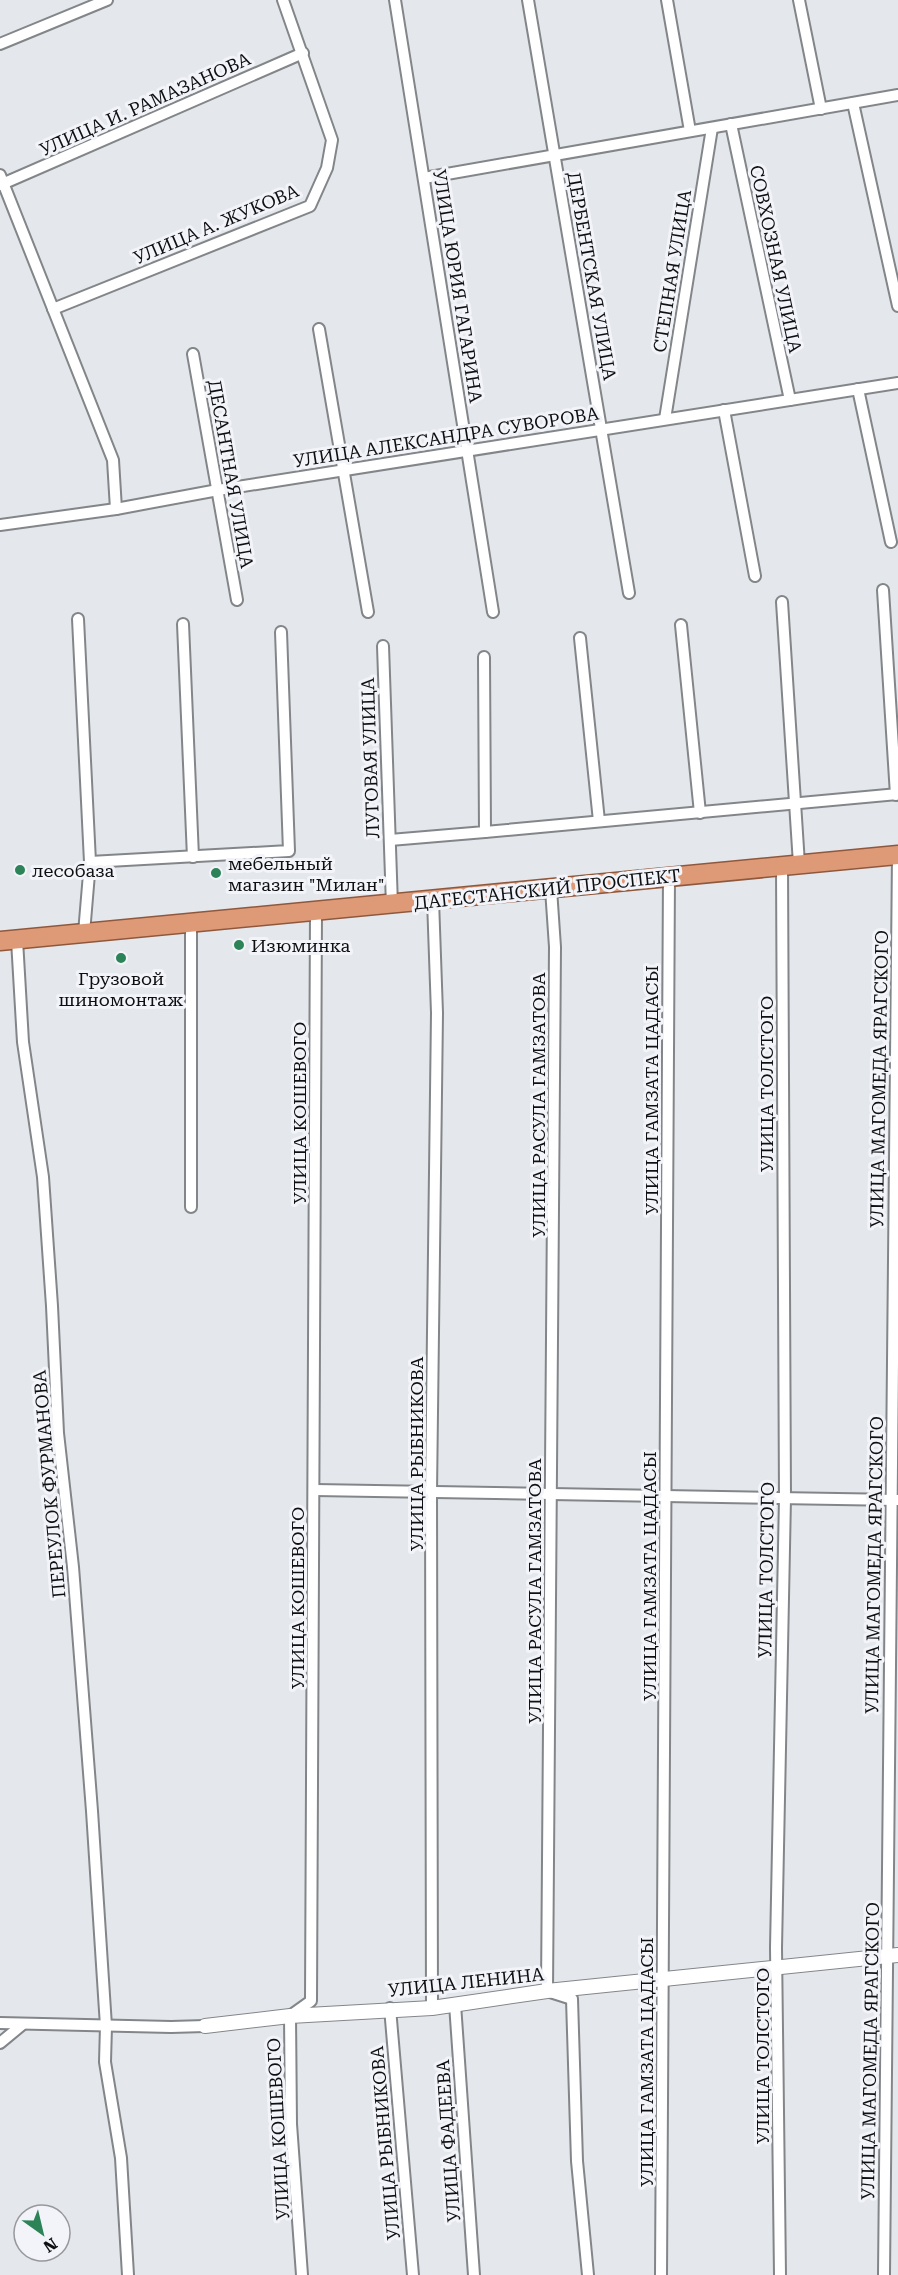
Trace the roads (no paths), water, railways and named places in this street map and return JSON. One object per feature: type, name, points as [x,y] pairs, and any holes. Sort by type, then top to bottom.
[{"type":"highway","name":"ДАГЕСТАНСКИЙ ПРОСПЕКТ","points":[[8,940],[898,855]]},
{"type":"street","points":[[0,44],[106,0]]},
{"type":"street","name":"УЛИЦА А. ЖУКОВА","points":[[53,309],[310,206],[327,168],[332,140],[283,0]]},
{"type":"street","name":"УЛИЦА ЮРИЯ ГАГАРИНА","points":[[395,0],[493,612]]},
{"type":"street","name":"ДЕРБЕНТСКАЯ УЛИЦА","points":[[528,0],[629,593]]},
{"type":"street","points":[[667,0],[690,132]]},
{"type":"street","points":[[799,0],[821,109]]},
{"type":"street","name":"УЛИЦА И. РАМАЗАНОВА","points":[[1,181],[303,53]]},
{"type":"street","points":[[424,178],[898,95]]},
{"type":"street","points":[[853,103],[898,306]]},
{"type":"street","name":"СОВХОЗНАЯ УЛИЦА","points":[[731,124],[790,400]]},
{"type":"street","name":"СТЕПНАЯ УЛИЦА","points":[[665,419],[712,128]]},
{"type":"street","points":[[1,181],[113,460],[116,509]]},
{"type":"street","points":[[319,329],[368,612]]},
{"type":"street","name":"ДЕСАНТНАЯ УЛИЦА","points":[[193,354],[237,600]]},
{"type":"street","name":"УЛИЦА АЛЕКСАНДРА СУВОРОВА","points":[[0,525],[116,509],[218,490],[898,383]]},
{"type":"street","points":[[858,389],[891,542]]},
{"type":"street","points":[[724,410],[756,576]]},
{"type":"street","points":[[390,840],[599,820],[794,806],[897,794],[883,590]]},
{"type":"street","name":"УЛИЦА ТОЛСТОГО","points":[[780,2275],[776,1948],[785,1498],[790,865],[794,806],[782,602]]},
{"type":"street","points":[[78,619],[90,862],[84,933]]},
{"type":"street","points":[[183,624],[193,857]]},
{"type":"street","points":[[681,625],[700,813]]},
{"type":"street","points":[[90,862],[289,850],[281,632]]},
{"type":"street","points":[[580,638],[599,820]]},
{"type":"street","name":"ЛУГОВАЯ УЛИЦА","points":[[383,646],[392,905]]},
{"type":"street","points":[[483,657],[485,832]]},
{"type":"street","name":"УЛИЦА МАГОМЕДА ЯРАГСКОГО","points":[[884,2275],[892,1956],[898,855]]},
{"type":"street","name":"УЛИЦА ГАМЗАТА ЦАДАСЫ","points":[[661,2275],[669,876]]},
{"type":"street","name":"УЛИЦА РАСУЛА ГАМЗАТОВА","points":[[547,1991],[555,947],[551,889]]},
{"type":"street","name":"УЛИЦА РЫБНИКОВА","points":[[432,2007],[431,1492],[437,1013],[433,900]]},
{"type":"street","name":"УЛИЦА КОШЕВОГО","points":[[302,2275],[291,2124],[290,2016],[310,2001],[315,1490],[316,911]]},
{"type":"street","points":[[191,922],[191,1207]]},
{"type":"street","name":"ПЕРЕУЛОК ФУРМАНОВА","points":[[8,940],[43,1177],[58,1433],[73,1567],[106,2026],[105,2062],[121,2158],[128,2275]]},
{"type":"street","points":[[315,1490],[895,1500]]},
{"type":"street","name":"УЛИЦА ЛЕНИНА","points":[[0,2023],[205,2026],[290,2016],[432,2007],[547,1991],[892,1956]]},
{"type":"street","points":[[547,1991],[572,1999],[577,2161],[588,2275]]},
{"type":"street","name":"УЛИЦА ФАДЕЕВА","points":[[455,2004],[474,2275]]},
{"type":"street","name":"УЛИЦА РЫБНИКОВА","points":[[390,2008],[413,2275]]},
{"type":"street","points":[[0,2043],[23,2024]]},
{"type":"place","name":"лесобаза","points":[[20,870]]},
{"type":"place","name":"мебельный магазин \"Милан\"","points":[[216,873]]},
{"type":"place","name":"Изюминка","points":[[239,945]]},
{"type":"place","name":"Грузовой шиномонтаж","points":[[121,958]]}]
